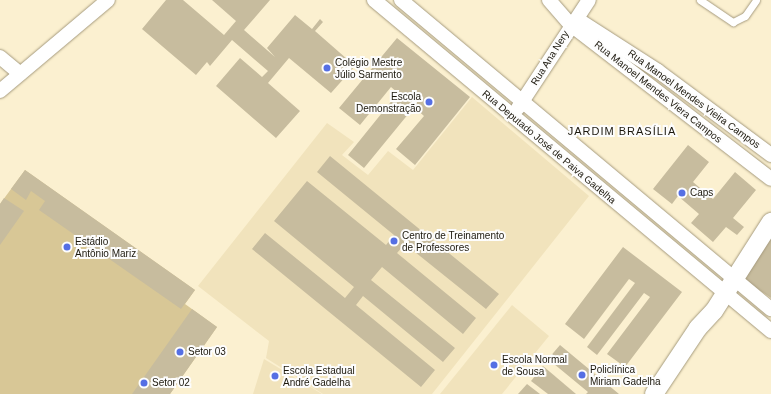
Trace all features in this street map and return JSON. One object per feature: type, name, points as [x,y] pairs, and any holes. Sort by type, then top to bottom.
[{"type":"street","points":[[0,91],[108,0]]},
{"type":"street","name":"Rua Deputado José de Paiva Gadelha","points":[[374,0],[615,202],[729,285]]},
{"type":"street","name":"Rua Deputado José de Paiva Gadelha","points":[[401,0],[626,189],[729,285]]},
{"type":"street","name":"Rua Manoel Mendes Viera Campos","points":[[549,0],[573,22],[771,178]]},
{"type":"street","name":"Rua Ana Nery","points":[[512,115],[523,102],[573,22],[589,0]]},
{"type":"street","name":"Rua Manoel Mendes Vieira Campos","points":[[573,22],[658,71],[771,155]]},
{"type":"street","points":[[0,57],[20,74]]},
{"type":"street","points":[[567,162],[579,150]]},
{"type":"street","points":[[615,202],[626,189]]},
{"type":"street","points":[[665,394],[706,330],[714,311],[729,285],[771,222]]},
{"type":"street","points":[[729,285],[771,309]]},
{"type":"street","points":[[729,285],[771,331]]},
{"type":"street","points":[[654,394],[698,328],[714,311]]},
{"type":"lane","points":[[700,0],[733,22],[745,16],[756,0]]},
{"type":"shaded area","name":"Centro de Treinamento de Professores","points":[[472,97],[589,196],[432,394],[323,394],[266,358],[269,341],[198,286],[327,123],[354,142],[342,155],[368,175],[388,151],[413,170]]},
{"type":"shaded area","name":"Estádio Antônio Mariz","points":[[25,170],[195,290],[185,304],[217,327],[170,394],[0,394],[0,204]]},
{"type":"shaded area","name":"Escola Normal de Sousa","points":[[512,305],[549,336],[502,394],[440,394]]},
{"type":"shaded area","name":"Escola Estadual André Gadelha","points":[[264,359],[322,394],[253,394]]},
{"type":"building","name":"Colégio Mestre Júlio Sarmento","points":[[166,0],[183,0],[224,35],[236,21],[212,0],[270,0],[244,30],[275,57],[267,48],[295,15],[312,29],[320,19],[323,22],[315,31],[355,66],[331,93],[289,58],[268,83],[300,111],[276,138],[216,86],[240,58],[262,77],[268,71],[232,40],[210,66],[207,62],[196,75],[142,29]]},
{"type":"building","name":"Escola Demonstração","points":[[397,38],[470,97],[415,165],[396,149],[424,116],[414,107],[364,168],[348,155],[398,93],[391,87],[360,125],[339,108]]},
{"type":"building","name":"Caps","points":[[688,145],[709,162],[693,182],[713,199],[735,172],[756,190],[733,218],[744,227],[737,235],[726,227],[713,242],[691,223],[699,214],[678,196],[672,204],[653,189]]},
{"type":"building","points":[[330,156],[499,294],[486,309],[405,244],[397,253],[476,318],[463,334],[382,267],[371,280],[455,348],[443,362],[363,296],[356,305],[435,370],[421,387],[252,249],[265,233],[345,298],[354,287],[274,221],[307,181],[386,245],[394,235],[317,172]]},
{"type":"building","points":[[25,170],[195,290],[181,309],[39,210],[45,201],[31,191],[26,200],[11,189]]},
{"type":"building","points":[[4,198],[24,211],[0,245],[0,204]]},
{"type":"building","points":[[771,235],[771,298],[742,278]]},
{"type":"building","points":[[623,247],[682,292],[625,367],[607,354],[650,297],[644,293],[597,355],[587,347],[635,283],[629,279],[584,339],[565,324]]},
{"type":"building","name":"Setor 03","points":[[192,309],[217,327],[170,394],[132,394]]},
{"type":"building","name":"Policlínica Miriam Gadelha","points":[[560,345],[619,394],[586,394],[588,392],[548,359]]},
{"type":"building","name":"Policlínica Miriam Gadelha","points":[[543,366],[576,394],[548,394],[531,381]]},
{"type":"building","points":[[527,384],[540,394],[518,394]]},
{"type":"place","name":"Colégio Mestre Júlio Sarmento","points":[[327,68]]},
{"type":"place","name":"Escola Demonstração","points":[[429,102]]},
{"type":"place","name":"Caps","points":[[682,193]]},
{"type":"place","name":"Centro de Treinamento de Professores","points":[[394,241]]},
{"type":"place","name":"Estádio Antônio Mariz","points":[[67,247]]},
{"type":"place","name":"Setor 03","points":[[180,352]]},
{"type":"place","name":"Escola Normal de Sousa","points":[[494,365]]},
{"type":"place","name":"Policlínica Miriam Gadelha","points":[[582,375]]},
{"type":"place","name":"Escola Estadual André Gadelha","points":[[275,376]]},
{"type":"place","name":"Setor 02","points":[[144,383]]},
{"type":"district","name":"JARDIM BRASÍLIA","points":[[622,131]]}]
